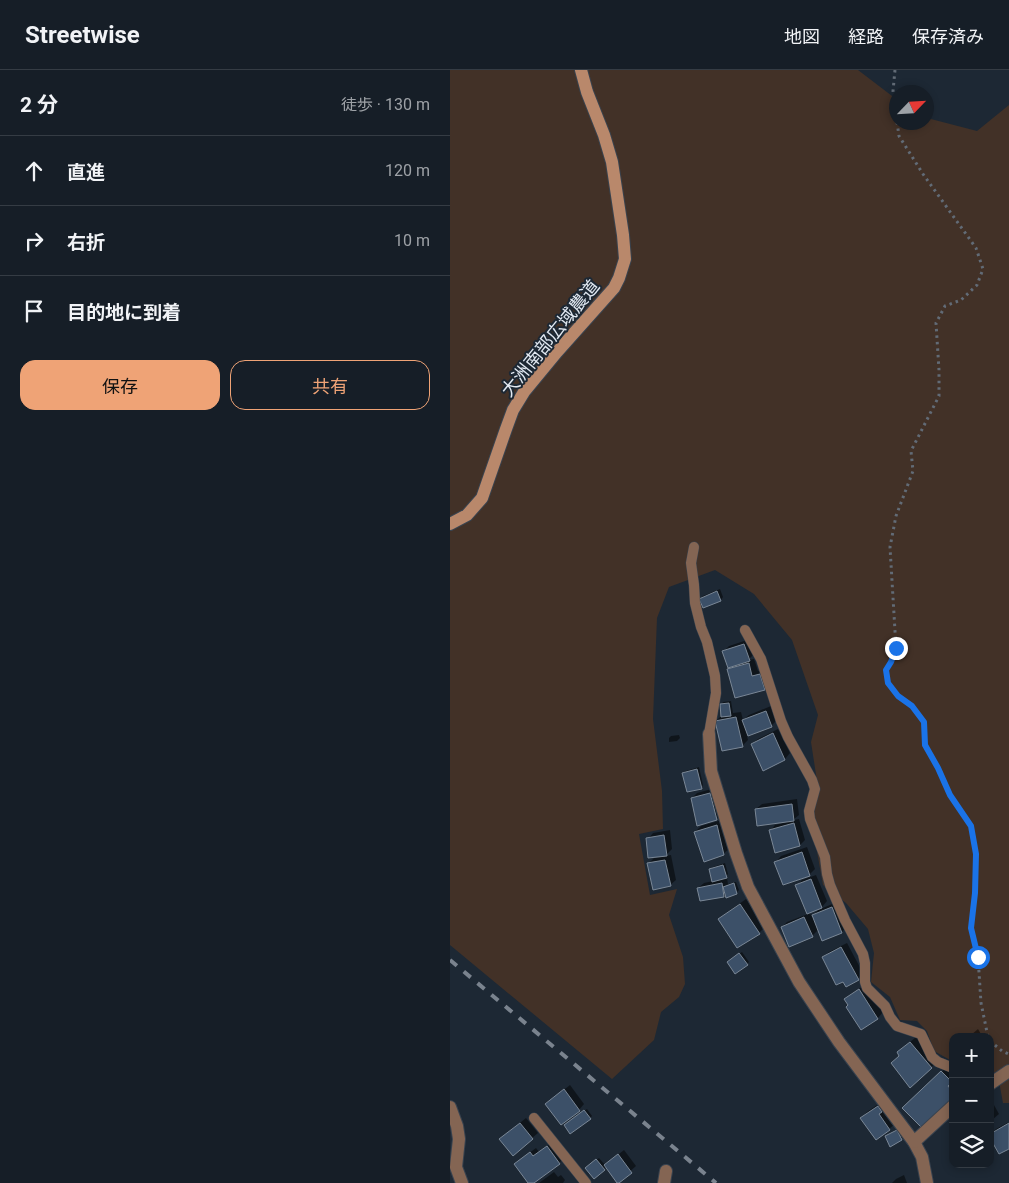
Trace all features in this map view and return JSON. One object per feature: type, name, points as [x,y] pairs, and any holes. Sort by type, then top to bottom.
[{"type":"street","name":"大洲南部広域農道","points":[[450,524],[467,515],[482,498],[513,410],[524,392],[557,352],[614,288],[625,259],[612,162],[581,70]]},
{"type":"street","points":[[709,734],[711,771],[748,887],[799,982],[839,1042],[914,1142],[922,1157],[927,1183]]},
{"type":"street","points":[[994,1081],[1009,1071]]},
{"type":"street","points":[[450,1107],[459,1139],[456,1167],[462,1183]]},
{"type":"street","points":[[914,1142],[949,1110]]},
{"type":"lane","points":[[694,547],[691,563],[695,603],[715,676],[716,693],[709,734]]},
{"type":"lane","points":[[745,630],[761,659],[788,737],[812,780],[815,789],[810,819],[825,857],[830,885],[845,920],[863,954],[867,988],[885,1006],[897,1026],[921,1034],[932,1058],[949,1066]]},
{"type":"lane","points":[[534,1118],[586,1183]]},
{"type":"path","points":[[894,85],[895,70]]},
{"type":"path","points":[[898,130],[899,136],[923,174],[976,248],[983,269],[977,285],[961,300],[945,306],[936,323],[939,396],[911,451],[913,471],[896,516],[890,547],[896,648],[886,670],[888,683],[898,696],[912,706],[924,722],[925,745],[950,795],[971,826],[976,854],[975,893],[971,928],[978,957],[980,1004],[987,1033]]},
{"type":"path","points":[[994,1043],[1009,1054]]},
{"type":"shaded area","points":[[450,70],[858,70],[889,94],[889,130],[934,130],[934,120],[977,131],[1009,105],[1009,1103],[1003,1103],[998,1076],[994,1072],[994,1033],[949,1033],[949,1059],[934,1051],[927,1031],[917,1021],[900,1020],[890,997],[871,982],[874,953],[868,929],[846,903],[823,885],[812,824],[817,781],[811,742],[818,715],[792,640],[754,594],[715,570],[669,587],[657,618],[653,719],[662,791],[663,829],[639,834],[650,895],[677,889],[669,915],[683,957],[685,984],[679,997],[661,1012],[654,1040],[612,1079],[450,945]]},
{"type":"building","points":[[717,591],[721,601],[703,608],[699,599]]},
{"type":"building","points":[[744,644],[750,661],[728,668],[722,651]]},
{"type":"building","points":[[749,663],[752,676],[760,674],[765,690],[735,698],[727,669]]},
{"type":"building","points":[[729,703],[731,716],[721,717],[720,704]]},
{"type":"building","points":[[766,711],[772,727],[748,736],[742,720]]},
{"type":"building","points":[[736,717],[743,747],[722,751],[715,721]]},
{"type":"building","points":[[773,733],[785,760],[763,771],[751,744]]},
{"type":"building","points":[[697,769],[702,789],[687,792],[682,773]]},
{"type":"building","points":[[710,793],[717,820],[697,826],[691,798]]},
{"type":"building","points":[[792,804],[794,821],[757,826],[755,809]]},
{"type":"building","points":[[794,823],[800,846],[775,853],[769,830]]},
{"type":"building","points":[[717,825],[724,855],[704,862],[694,832]]},
{"type":"building","points":[[664,835],[667,856],[648,858],[646,838]]},
{"type":"building","points":[[802,852],[810,876],[783,885],[774,862]]},
{"type":"building","points":[[665,860],[671,886],[653,890],[647,863]]},
{"type":"building","points":[[723,865],[727,878],[712,882],[709,869]]},
{"type":"building","points":[[811,879],[822,908],[807,914],[795,885]]},
{"type":"building","points":[[722,883],[724,897],[700,901],[697,888]]},
{"type":"building","points":[[734,883],[737,894],[726,898],[723,887]]},
{"type":"building","points":[[740,904],[760,934],[737,948],[718,919]]},
{"type":"building","points":[[832,907],[842,933],[822,941],[812,915]]},
{"type":"building","points":[[804,917],[813,937],[789,947],[781,927]]},
{"type":"building","points":[[841,947],[859,980],[846,987],[843,982],[836,985],[822,957]]},
{"type":"building","points":[[739,953],[748,965],[735,974],[727,962]]},
{"type":"building","points":[[859,989],[878,1019],[861,1030],[846,1007],[848,1005],[844,999]]},
{"type":"building","points":[[910,1042],[932,1068],[910,1088],[891,1063],[899,1056],[897,1052]]},
{"type":"building","points":[[941,1071],[949,1079],[949,1102],[923,1129],[902,1108]]},
{"type":"building","points":[[564,1089],[580,1111],[561,1125],[545,1104]]},
{"type":"building","points":[[878,1106],[882,1112],[879,1114],[890,1130],[876,1140],[860,1118]]},
{"type":"building","points":[[584,1110],[591,1119],[570,1134],[564,1125]]},
{"type":"building","points":[[520,1123],[533,1139],[513,1156],[499,1139]]},
{"type":"building","points":[[1009,1123],[1009,1149],[999,1154],[994,1145],[994,1132]]},
{"type":"building","points":[[897,1130],[902,1140],[890,1147],[885,1136]]},
{"type":"building","points":[[547,1146],[560,1164],[534,1183],[528,1183],[514,1164],[530,1152],[533,1156]]},
{"type":"building","points":[[618,1154],[632,1173],[617,1183],[604,1165]]},
{"type":"building","points":[[596,1159],[605,1170],[594,1179],[585,1168]]},
{"type":"railway","points":[[450,960],[716,1183]]},
{"type":"route","points":[[896,648],[886,670],[888,683],[898,696],[912,706],[924,722],[925,745],[950,795],[971,826],[976,854],[975,893],[971,928],[978,957]]}]
